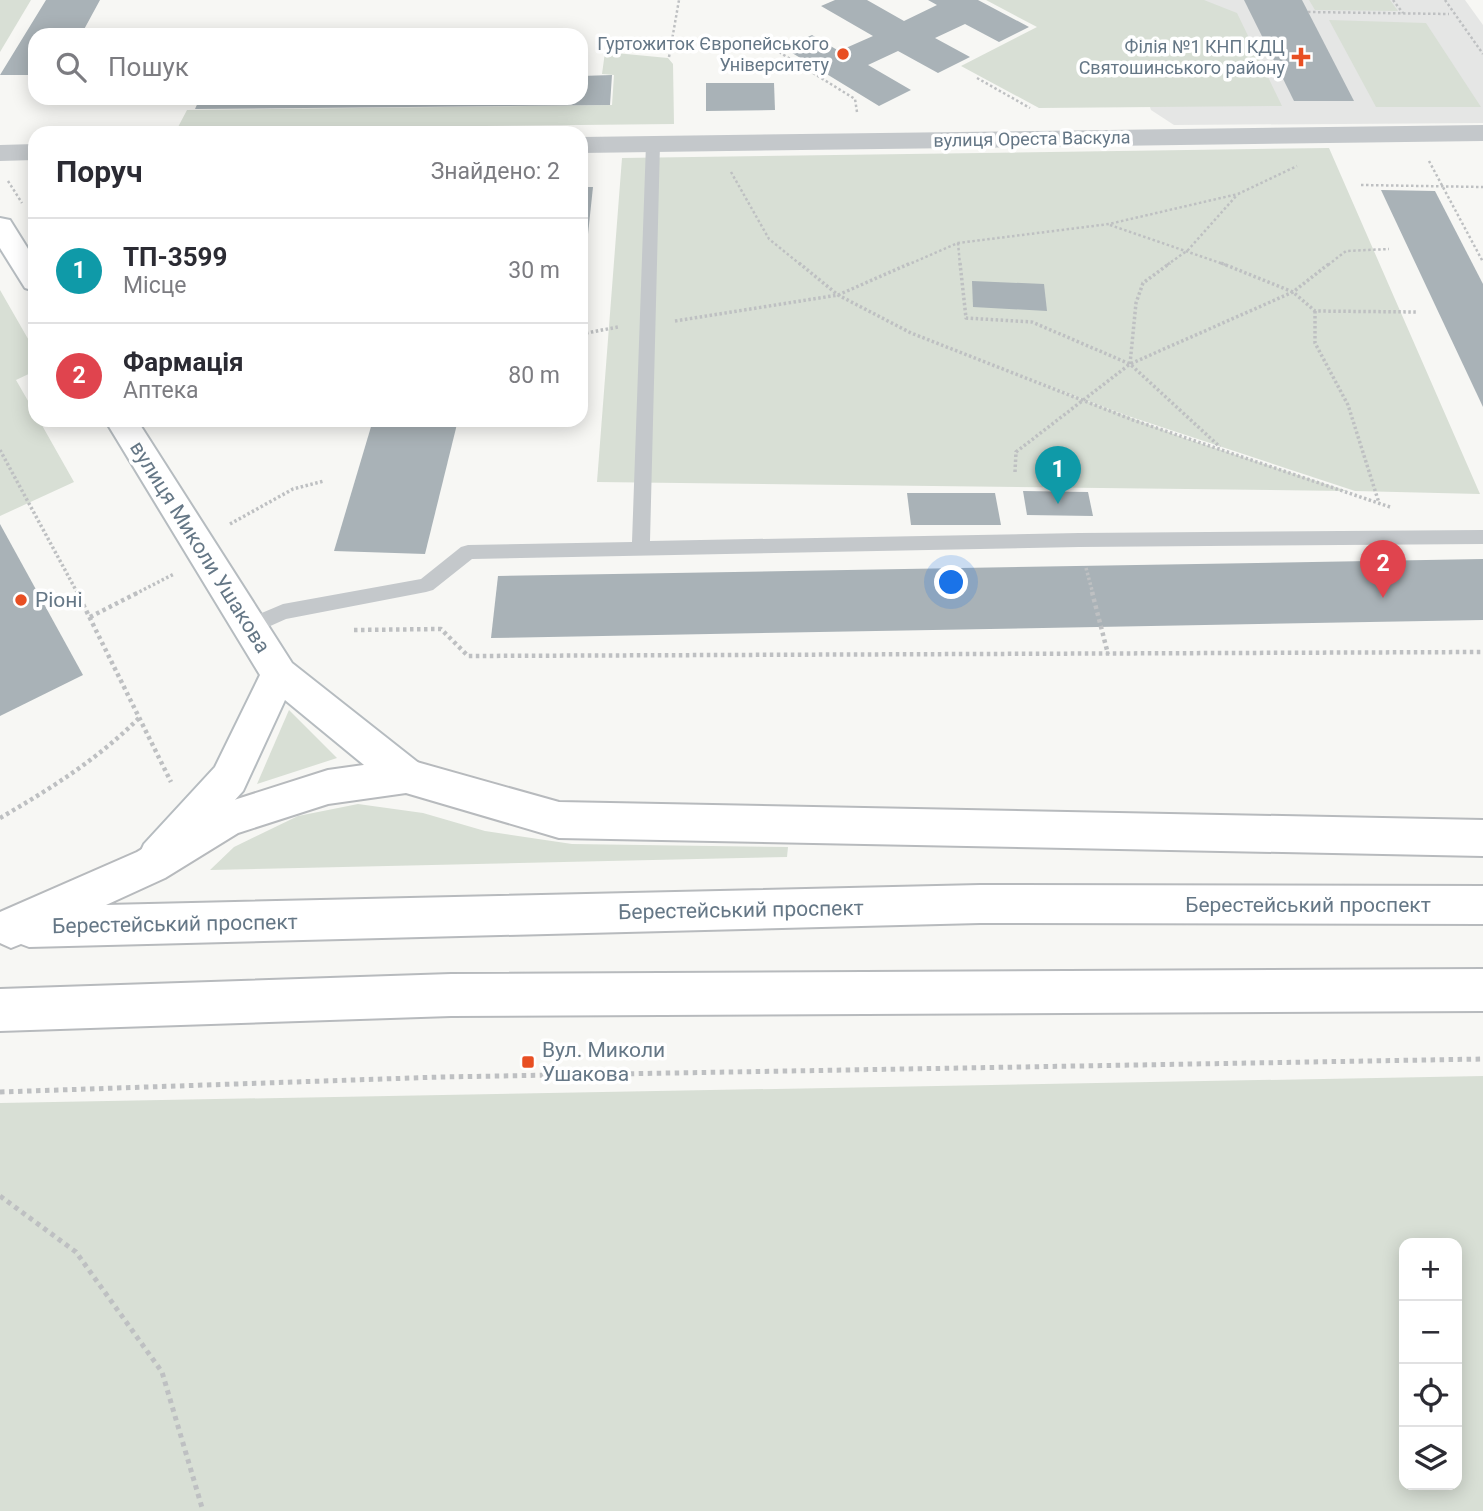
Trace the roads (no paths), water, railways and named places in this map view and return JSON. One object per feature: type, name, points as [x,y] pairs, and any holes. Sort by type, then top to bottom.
[{"type":"main road","points":[[0,226],[28,271]]},
{"type":"main road","name":"вулиця Миколи Ушакова","points":[[125,427],[279,674],[406,776]]},
{"type":"main road","name":"вулиця Миколи Ушакова","points":[[151,865],[229,779],[279,674]]},
{"type":"main road","points":[[6,928],[151,865],[226,819],[328,787],[406,776],[559,820],[1483,838]]},
{"type":"main road","name":"Берестейський проспект","points":[[6,928],[980,904],[1483,905]]},
{"type":"main road","points":[[0,1010],[451,995],[1483,990]]},
{"type":"street","name":"вулиця Ореста Васкула","points":[[588,145],[1483,133]]},
{"type":"street","points":[[0,153],[28,152]]},
{"type":"lane","points":[[641,548],[653,144]]},
{"type":"lane","points":[[250,627],[283,612],[426,585],[468,552],[1065,540],[1483,537]]},
{"type":"place","name":"Гуртожиток Європейського Університету","points":[[843,54]]},
{"type":"place","name":"Філія №1 КНП КДЦ Святошинського району","points":[[1301,57]]},
{"type":"place","name":"ТП-3599","points":[[1058,504]]},
{"type":"place","name":"Фармація","points":[[1383,598]]},
{"type":"place","name":"Ріоні","points":[[21,600]]},
{"type":"place","name":"Вул. Миколи Ушакова","points":[[528,1062]]}]
